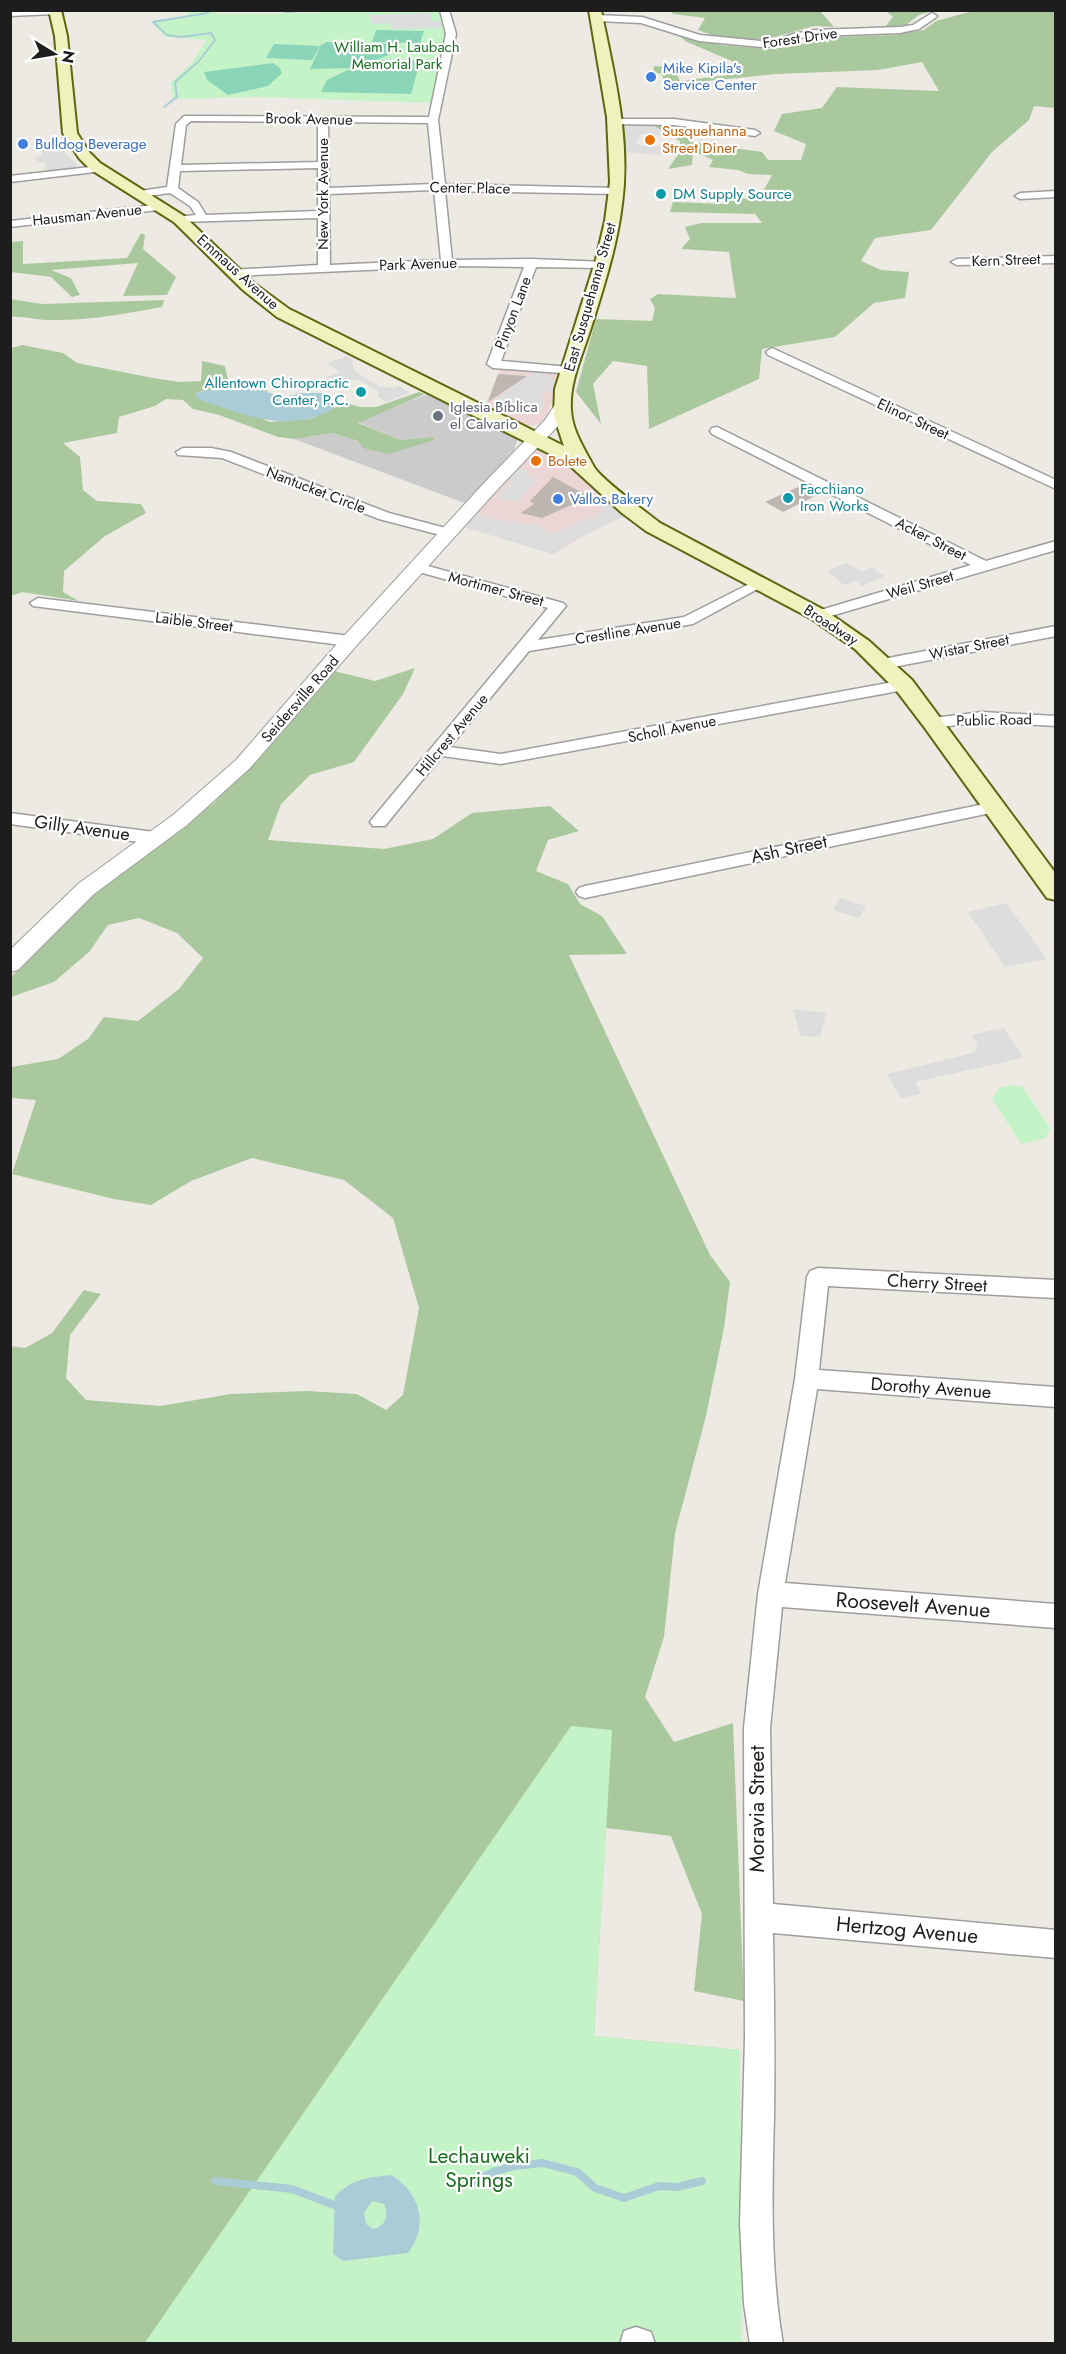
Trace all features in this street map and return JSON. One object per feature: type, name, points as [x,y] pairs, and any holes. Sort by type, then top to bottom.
[{"type":"main road","name":"Emmaus Avenue","points":[[55,11],[61,36],[70,133],[84,155],[99,169],[179,219],[264,300],[300,323],[535,440]]},
{"type":"main road","name":"East Susquehanna Street","points":[[589,470],[576,452],[566,432],[562,406],[569,371],[602,264],[616,191],[615,122],[596,14]]},
{"type":"main road","name":"Broadway","points":[[535,440],[573,458],[589,470],[608,491],[653,527],[819,615],[862,645],[884,664],[904,685],[933,723],[1056,892]]},
{"type":"street","points":[[444,10],[451,34],[433,120],[447,263]]},
{"type":"street","points":[[10,13],[55,11]]},
{"type":"street","name":"Forest Drive","points":[[596,14],[642,20],[699,38],[761,44],[778,43],[815,33],[900,30],[915,27],[932,16]]},
{"type":"street","name":"Brook Avenue","points":[[175,168],[181,124],[186,118],[433,120]]},
{"type":"street","name":"New York Avenue","points":[[323,119],[324,268]]},
{"type":"street","points":[[615,122],[674,122],[755,133]]},
{"type":"street","points":[[172,189],[175,168],[323,165]]},
{"type":"street","points":[[10,179],[99,169]]},
{"type":"street","name":"Center Place","points":[[324,191],[440,188],[616,191]]},
{"type":"street","points":[[140,194],[172,189],[194,204],[203,218]]},
{"type":"street","points":[[1020,195],[1056,195]]},
{"type":"street","name":"Hausman Avenue","points":[[10,224],[163,207]]},
{"type":"street","points":[[179,219],[323,214]]},
{"type":"street","name":"Kern Street","points":[[957,262],[1056,259]]},
{"type":"street","name":"Pinyon Lane","points":[[532,262],[493,364],[569,371]]},
{"type":"street","name":"Park Avenue","points":[[234,272],[447,263],[602,264]]},
{"type":"street","name":"Elinor Street","points":[[772,352],[1056,484]]},
{"type":"street","name":"Seidersville Road","points":[[10,964],[86,889],[198,806],[243,764],[417,567],[552,423],[562,406]]},
{"type":"street","name":"Acker Street","points":[[717,431],[984,566]]},
{"type":"street","name":"Nantucket Circle","points":[[183,452],[211,452],[226,455],[384,516],[448,533]]},
{"type":"street","name":"Weil Street","points":[[819,615],[1056,545]]},
{"type":"street","name":"Mortimer Street","points":[[417,567],[558,606],[524,647]]},
{"type":"street","name":"Crestline Avenue","points":[[524,647],[688,621],[760,584]]},
{"type":"street","name":"Laible Street","points":[[38,603],[350,641]]},
{"type":"street","name":"Wistar Street","points":[[884,664],[1056,631]]},
{"type":"street","name":"Hillcrest Avenue","points":[[379,822],[524,647]]},
{"type":"street","name":"Scholl Avenue","points":[[439,751],[501,759],[904,685]]},
{"type":"street","name":"Public Road","points":[[933,723],[982,717],[1056,721]]},
{"type":"street","name":"Ash Street","points":[[585,892],[994,807]]},
{"type":"street","name":"Gilly Avenue","points":[[10,818],[154,838]]},
{"type":"street","name":"Cherry Street","points":[[818,1277],[1056,1289]]},
{"type":"street","name":"Moravia Street","points":[[766,2343],[760,2304],[756,2223],[760,2038],[757,1728],[771,1594],[807,1379],[818,1277]]},
{"type":"street","name":"Dorothy Avenue","points":[[807,1379],[1056,1397]]},
{"type":"street","name":"Roosevelt Avenue","points":[[771,1594],[1056,1616]]},
{"type":"street","name":"Hertzog Avenue","points":[[758,1917],[1056,1944]]},
{"type":"shaded area","points":[[430,13],[433,22],[441,21],[442,28],[392,29],[390,23],[371,24],[370,15]]},
{"type":"shaded area","points":[[623,125],[652,125],[667,136],[641,134],[636,143],[640,146],[665,146],[660,155],[625,152]]},
{"type":"shaded area","points":[[60,142],[61,149],[78,165],[72,169],[48,172],[45,162],[38,163],[35,157],[43,156],[37,143]]},
{"type":"shaded area","points":[[347,356],[354,361],[352,364],[356,372],[379,386],[393,388],[399,386],[410,393],[386,402],[378,397],[379,392],[362,381],[353,380],[339,385],[327,377],[340,372],[327,363]]},
{"type":"shaded area","points":[[501,367],[561,373],[545,423],[527,426],[485,406]]},
{"type":"shaded area","points":[[533,373],[552,375],[551,380],[556,381],[554,387],[540,397],[545,401],[540,412],[527,412],[514,405],[507,408],[494,401],[521,380],[522,375],[531,376]]},
{"type":"shaded area","points":[[428,394],[516,438],[514,450],[467,504],[294,439],[332,433],[358,441],[363,448],[431,437],[401,440],[357,422]]},
{"type":"shaded area","points":[[535,448],[546,450],[570,461],[629,514],[604,524],[553,554],[464,527]]},
{"type":"shaded area","points":[[516,468],[530,471],[527,475],[538,478],[518,502],[497,498],[513,479],[507,477]]},
{"type":"shaded area","points":[[605,496],[625,516],[572,541],[553,554],[464,527],[477,513],[513,524],[516,521],[529,525],[533,522],[552,534],[604,511],[591,502]]},
{"type":"shaded area","points":[[846,563],[863,572],[871,567],[884,576],[862,586],[855,581],[844,585],[827,571]]},
{"type":"shaded area","points":[[840,898],[866,906],[859,918],[833,910]]},
{"type":"shaded area","points":[[1006,903],[1047,959],[1005,967],[968,912]]},
{"type":"shaded area","points":[[793,1009],[826,1013],[820,1037],[800,1036]]},
{"type":"shaded area","points":[[1004,1028],[1023,1058],[915,1082],[921,1094],[901,1098],[887,1074],[973,1053],[977,1044],[971,1035]]},
{"type":"green space","name":"William H. Laubach Memorial Park","points":[[187,10],[216,11],[217,14],[320,13],[321,10],[441,11],[448,36],[432,103],[258,97],[171,99],[173,96],[170,83],[192,63],[206,40],[165,37],[151,21],[188,15]]},
{"type":"green space","points":[[671,11],[820,11],[834,27],[814,26],[768,39],[723,39],[698,30],[705,18],[673,14]]},
{"type":"green space","points":[[886,11],[932,11],[919,15],[906,25],[884,28],[893,17]]},
{"type":"green space","points":[[973,11],[1055,11],[1055,108],[1034,106],[1029,120],[992,152],[931,230],[875,238],[861,261],[881,270],[909,272],[905,298],[874,303],[835,337],[762,349],[759,379],[649,429],[647,366],[613,361],[593,384],[601,424],[576,392],[596,319],[652,321],[655,308],[650,299],[658,294],[736,298],[729,252],[681,249],[690,239],[685,227],[701,223],[762,223],[755,214],[670,212],[673,202],[725,204],[726,198],[759,199],[772,175],[748,174],[738,170],[709,167],[713,160],[693,151],[692,165],[668,169],[680,152],[680,141],[652,125],[693,127],[690,142],[762,152],[768,160],[801,160],[806,144],[774,131],[782,114],[822,108],[837,87],[939,91],[922,62],[878,70],[776,74],[667,85],[661,74],[653,72],[654,66],[673,67],[680,81],[728,75],[741,65],[687,42],[679,36],[721,45],[767,49],[789,47],[833,37],[894,35],[924,30],[936,21]]},
{"type":"green space","points":[[376,30],[424,31],[420,43],[372,42]]},
{"type":"green space","points":[[327,42],[394,44],[391,54],[369,63],[383,60],[420,61],[411,94],[321,92],[327,80],[352,68],[310,69],[321,45]]},
{"type":"green space","points":[[274,44],[320,46],[312,60],[266,58]]},
{"type":"green space","points":[[273,63],[282,73],[268,86],[228,95],[207,80],[204,72]]},
{"type":"green space","points":[[141,233],[145,235],[143,249],[176,277],[167,295],[123,296],[138,263],[51,270],[71,278],[80,295],[72,297],[51,277],[11,272],[11,242],[23,241],[23,264],[127,258]]},
{"type":"green space","points":[[10,299],[42,304],[164,300],[162,307],[134,312],[91,318],[48,320],[11,317]]},
{"type":"green space","points":[[22,345],[63,353],[77,363],[180,382],[201,381],[202,361],[225,366],[228,380],[260,386],[269,392],[236,387],[197,392],[270,422],[309,419],[346,403],[360,407],[376,407],[419,392],[425,394],[358,423],[401,440],[432,437],[435,440],[388,454],[363,448],[358,441],[332,433],[294,439],[278,437],[219,415],[193,409],[183,400],[166,399],[155,406],[119,417],[117,433],[63,443],[80,457],[83,490],[97,501],[141,504],[146,513],[105,536],[64,571],[63,592],[79,601],[22,592],[11,596],[11,348]]},
{"type":"green space","points":[[415,668],[403,694],[354,762],[310,775],[281,804],[268,840],[384,849],[433,839],[472,813],[550,806],[579,831],[548,840],[536,871],[568,884],[580,904],[602,916],[627,954],[569,955],[710,1255],[730,1282],[724,1328],[706,1416],[675,1533],[664,1637],[645,1697],[674,1742],[733,1723],[744,2001],[694,1991],[702,1914],[671,1836],[606,1828],[594,2036],[740,2050],[574,2343],[11,2343],[11,1346],[25,1348],[52,1333],[84,1290],[101,1294],[70,1335],[66,1378],[86,1400],[160,1406],[231,1394],[306,1391],[357,1394],[386,1410],[403,1395],[419,1308],[393,1218],[344,1180],[252,1158],[191,1181],[151,1205],[114,1199],[12,1174],[36,1100],[11,1098],[11,1067],[58,1059],[88,1039],[104,1017],[138,1021],[179,989],[203,958],[177,933],[139,918],[108,925],[89,952],[54,982],[11,997],[11,977],[88,895],[214,803],[334,671],[375,681]]},
{"type":"green space","points":[[1011,1085],[1022,1086],[1050,1128],[1046,1138],[1021,1144],[992,1099],[999,1088]]},
{"type":"green space","name":"Lechauweki Springs","points":[[571,1726],[612,1730],[594,2036],[740,2050],[742,2343],[144,2344]]},
{"type":"water","points":[[236,387],[254,388],[283,397],[302,393],[325,393],[335,406],[332,410],[315,417],[282,421],[267,420],[203,401],[195,396],[197,392]]},
{"type":"water","points":[[391,2175],[409,2191],[419,2211],[420,2221],[415,2243],[408,2253],[343,2261],[333,2254],[335,2196],[354,2182]],"holes":[[[372,2201],[384,2204],[386,2213],[384,2223],[373,2229],[366,2224],[364,2213]]]},
{"type":"building","points":[[498,374],[527,376],[488,402]]},
{"type":"building","name":"Vallos Bakery","points":[[553,477],[590,497],[542,518],[521,513],[534,504],[530,501]]},
{"type":"building","name":"Facchiano Iron Works","points":[[798,487],[815,496],[783,512],[765,502]]},
{"type":"waterway","points":[[164,107],[177,97],[175,82],[199,61],[215,40],[211,33],[181,37],[167,35],[153,22],[208,13],[208,10]]},
{"type":"waterway","points":[[278,10],[287,12],[314,10]]},
{"type":"waterway","points":[[470,2184],[493,2172],[514,2166],[543,2163],[577,2172],[595,2188],[624,2198],[659,2186],[677,2187],[702,2181]]},
{"type":"waterway","points":[[215,2181],[292,2189],[334,2205]]},
{"type":"place","name":"Mike Kipila's Service Center","points":[[651,77]]},
{"type":"place","name":"Susquehanna Street Diner","points":[[650,140]]},
{"type":"place","name":"Bulldog Beverage","points":[[23,144]]},
{"type":"place","name":"DM Supply Source","points":[[661,194]]},
{"type":"place","name":"Allentown Chiropractic Center, P.C.","points":[[361,392]]},
{"type":"place","name":"Iglesia Bíblica el Calvario","points":[[438,416]]},
{"type":"place","name":"Bolete","points":[[536,461]]},
{"type":"place","name":"Facchiano Iron Works","points":[[788,498]]},
{"type":"place","name":"Vallos Bakery","points":[[558,499]]}]
